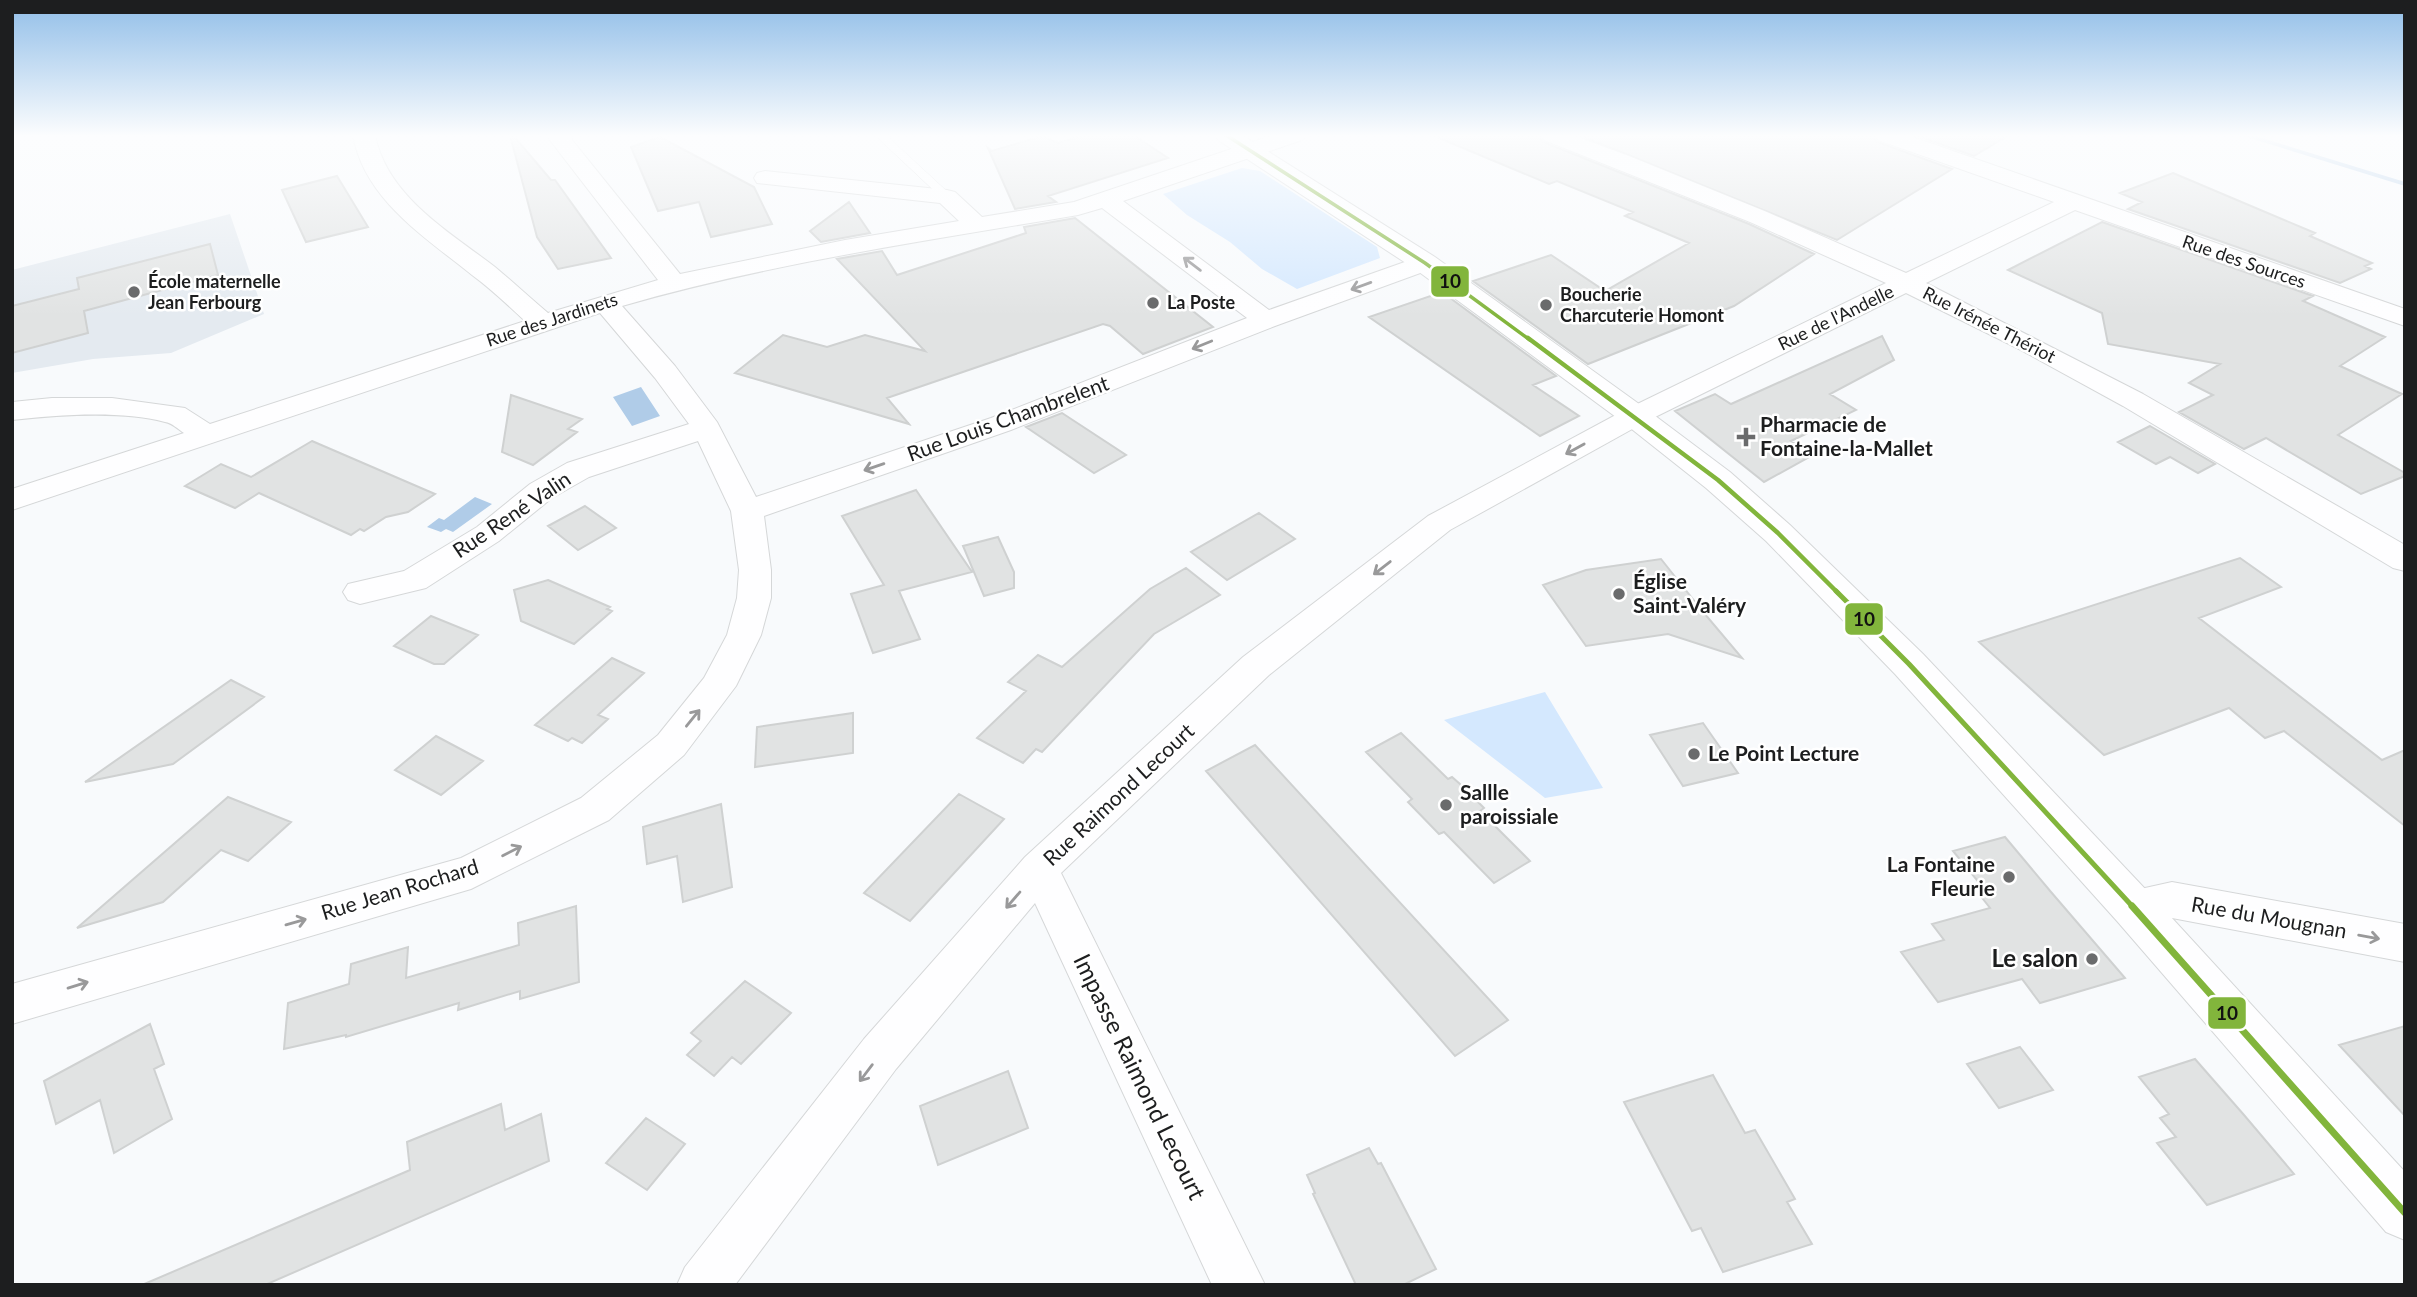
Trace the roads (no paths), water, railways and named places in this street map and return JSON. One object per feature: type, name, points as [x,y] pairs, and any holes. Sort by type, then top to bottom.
[{"type":"street","points":[[394,196],[542,322]]},
{"type":"street","points":[[605,196],[674,283]]},
{"type":"street","points":[[933,196],[947,197],[977,225]]},
{"type":"street","name":"Rue des Jardinets","points":[[12,500],[542,322],[674,283],[845,247],[1078,208],[1120,196]]},
{"type":"street","points":[[1322,196],[1425,263],[1635,416],[1718,480],[1838,590],[2133,907],[2405,1213]]},
{"type":"street","name":"Rue Irénée Thériot","points":[[1705,196],[1906,283],[2092,377],[2212,445],[2405,561]]},
{"type":"street","name":"Rue des Sources","points":[[2058,196],[2405,318]]},
{"type":"street","points":[[1107,200],[1266,320]]},
{"type":"street","name":"Rue de l'Andelle","points":[[1635,416],[2074,201]]},
{"type":"street","name":"Rue Louis Chambrelent","points":[[747,511],[1001,424],[1266,320],[1425,263]]},
{"type":"street","name":"Rue Jean Rochard","points":[[12,1004],[471,872],[595,808],[671,745],[718,686],[744,635],[754,598],[755,570],[747,511],[707,428],[666,372],[605,303]]},
{"type":"street","points":[[12,411],[52,407],[112,407],[175,414],[207,435]]},
{"type":"street","name":"Rue Raimond Lecourt","points":[[703,1285],[880,1054],[1039,869],[1256,666],[1439,523],[1635,416]]},
{"type":"street","name":"Rue René Valin","points":[[360,592],[414,580],[488,534],[541,491],[578,470],[707,428]]},
{"type":"street","name":"Impasse Raimond Lecourt","points":[[1039,869],[1238,1285]]},
{"type":"street","name":"Rue du Mougnan","points":[[2133,907],[2172,900],[2405,943]]},
{"type":"place","name":"École maternelle Jean Ferbourg","points":[[134,292]]},
{"type":"place","name":"La Poste","points":[[1153,303]]},
{"type":"place","name":"Boucherie Charcuterie Homont","points":[[1546,305]]},
{"type":"place","name":"Pharmacie de Fontaine-la-Mallet","points":[[1746,437]]},
{"type":"place","name":"Église Saint-Valéry","points":[[1619,594]]},
{"type":"place","name":"Le Point Lecture","points":[[1694,754]]},
{"type":"place","name":"Sallle paroissiale","points":[[1446,805]]},
{"type":"place","name":"La Fontaine Fleurie","points":[[2009,877]]},
{"type":"place","name":"Le salon","points":[[2092,959]]}]
